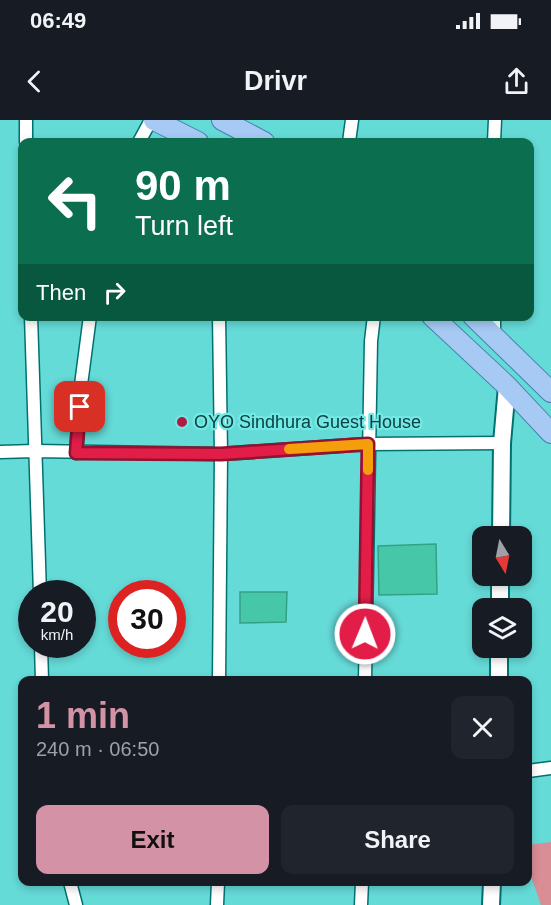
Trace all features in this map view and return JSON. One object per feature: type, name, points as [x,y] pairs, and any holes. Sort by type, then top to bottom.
[{"type":"main road","points":[[152,120],[190,138]]},
{"type":"main road","points":[[222,120],[256,138]]},
{"type":"main road","points":[[437,321],[507,386],[551,433]]},
{"type":"main road","points":[[478,321],[551,392]]},
{"type":"main road","points":[[501,526],[502,443],[507,386]]},
{"type":"main road","points":[[499,658],[499,676]]},
{"type":"main road","points":[[491,905],[492,886]]},
{"type":"street","points":[[26,120],[26,138]]},
{"type":"street","points":[[141,138],[152,120]]},
{"type":"street","points":[[350,138],[352,120]]},
{"type":"street","points":[[495,120],[495,138]]},
{"type":"street","points":[[31,321],[39,580]]},
{"type":"street","points":[[76,453],[81,385],[89,321]]},
{"type":"street","points":[[219,321],[221,454],[219,676]]},
{"type":"street","points":[[365,676],[368,444],[373,321]]},
{"type":"street","points":[[494,321],[494,337]]},
{"type":"street","points":[[0,452],[221,454],[368,444],[502,443]]},
{"type":"street","points":[[41,658],[42,676]]},
{"type":"street","points":[[532,770],[551,768]]},
{"type":"street","points":[[71,886],[76,905]]},
{"type":"street","points":[[218,886],[218,905]]},
{"type":"street","points":[[361,905],[362,886]]},
{"type":"shaded area","points":[[551,842],[551,905],[541,905],[532,879],[532,844]]},
{"type":"building","points":[[436,544],[437,594],[379,595],[378,546]]},
{"type":"building","points":[[240,592],[287,592],[286,622],[240,623]]},
{"type":"slow traffic","points":[[289,449],[368,444],[368,470]]},
{"type":"place","name":"OYO Sindhura Guest House","points":[[182,422]]},
{"type":"route","points":[[80,407],[76,453],[221,454],[368,444],[365,634]]}]
